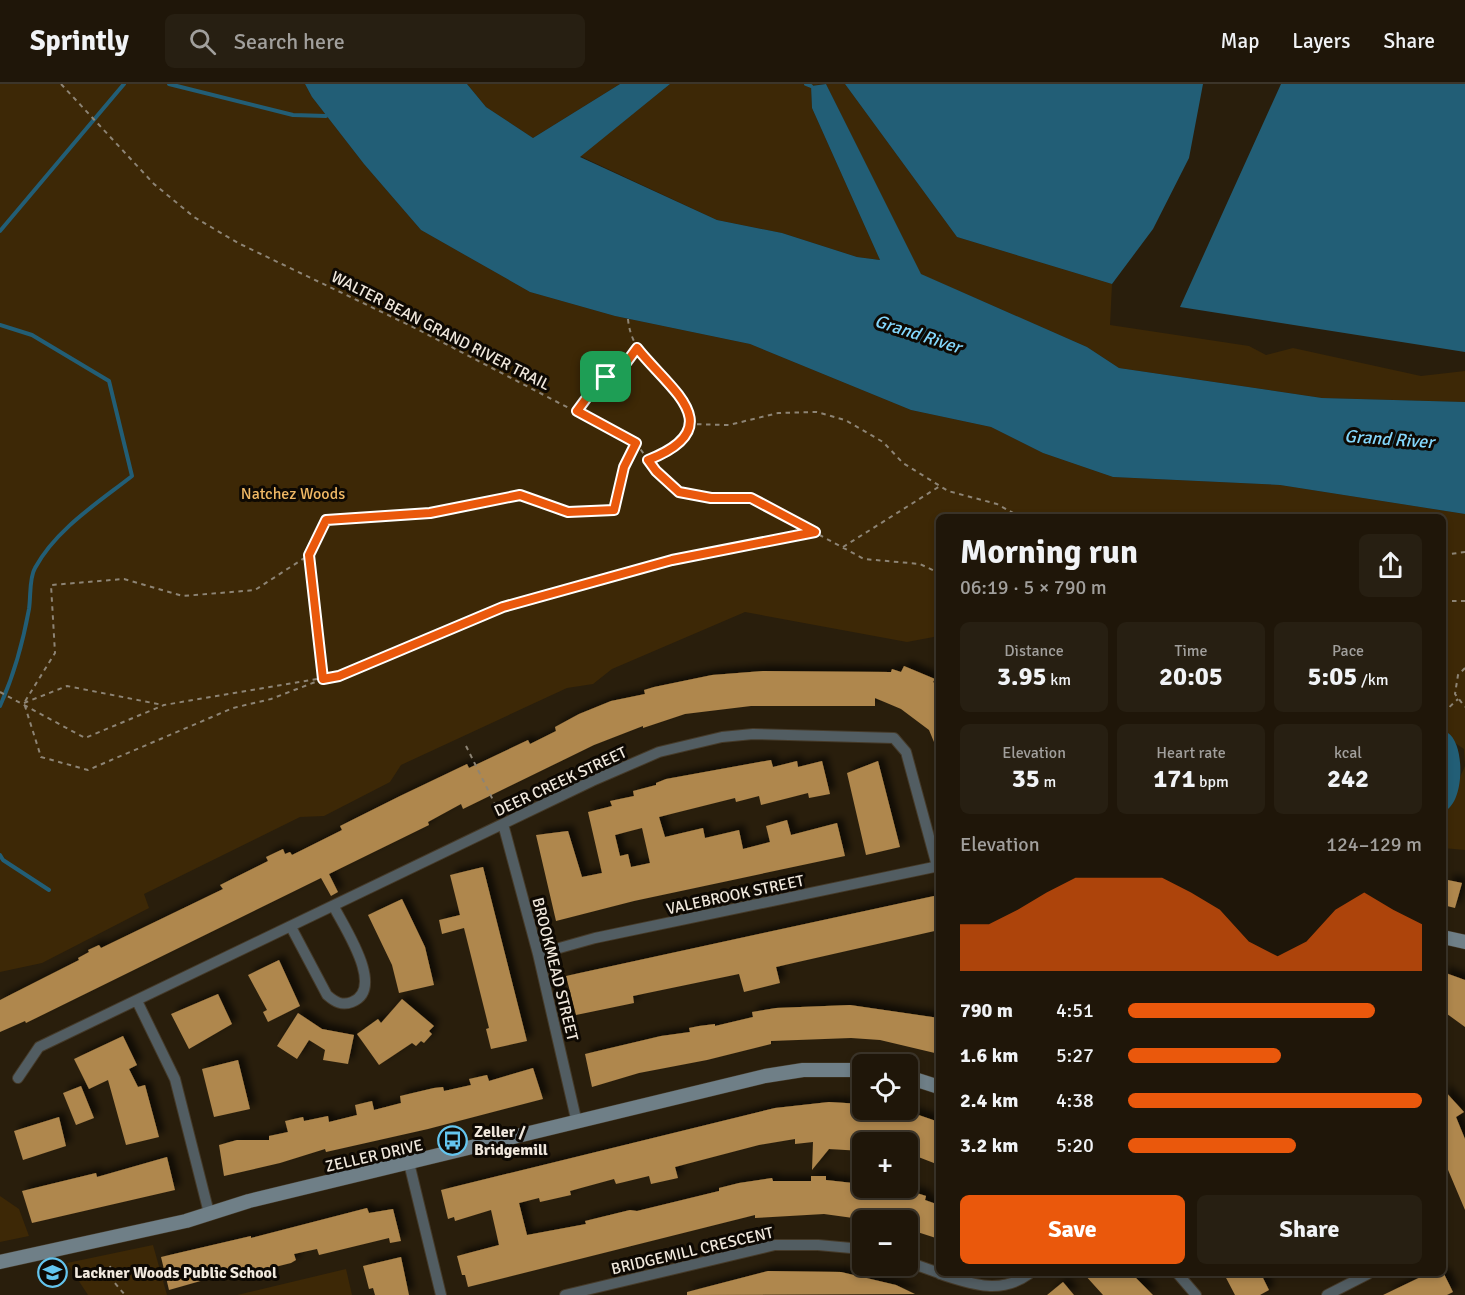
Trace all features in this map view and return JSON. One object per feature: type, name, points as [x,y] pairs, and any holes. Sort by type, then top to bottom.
[{"type":"street","name":"DEER CREEK STREET","points":[[18,1078],[39,1047],[636,761],[684,744],[753,734],[888,736],[899,742],[906,752],[936,859]]},
{"type":"street","name":"BROOKMEAD STREET","points":[[503,824],[538,954],[577,1123]]},
{"type":"street","name":"VALEBROOK STREET","points":[[538,954],[595,938],[936,866]]},
{"type":"street","points":[[291,927],[327,995],[336,1002],[345,1004],[355,1001],[363,994],[366,984],[365,970],[334,907]]},
{"type":"street","points":[[1446,938],[1465,942]]},
{"type":"street","points":[[136,1001],[174,1079],[209,1213]]},
{"type":"street","name":"ZELLER DRIVE","points":[[0,1262],[186,1221],[209,1213],[765,1076],[803,1070],[852,1070]]},
{"type":"street","points":[[918,1080],[936,1086]]},
{"type":"street","points":[[410,1163],[441,1295]]},
{"type":"street","name":"BRIDGEMILL CRESCENT","points":[[565,1295],[767,1246],[818,1245],[852,1248]]},
{"type":"street","points":[[918,1266],[936,1272]]},
{"type":"street","points":[[949,1276],[992,1289],[1012,1284],[1026,1276]]},
{"type":"street","points":[[1180,1276],[1196,1295]]},
{"type":"street","points":[[1327,1295],[1364,1276]]},
{"type":"path","name":"WALTER BEAN GRAND RIVER TRAIL","points":[[61,84],[154,184],[194,217],[238,243],[358,300],[636,443],[656,471],[679,492],[711,498],[751,498],[864,558],[920,564],[936,572]]},
{"type":"path","points":[[628,319],[629,331],[637,348],[689,409],[685,436],[677,446],[648,460]]},
{"type":"path","points":[[577,411],[591,392],[626,363],[637,348]]},
{"type":"path","points":[[688,424],[729,425],[778,413],[817,412],[845,420],[883,442],[903,463],[948,492],[966,494],[997,504],[1015,514]]},
{"type":"path","points":[[323,679],[271,699],[233,708],[88,770],[41,757],[24,703],[55,653],[51,585],[124,579],[183,596],[255,590],[309,555],[326,520],[430,513],[520,495],[568,512],[614,510],[624,467],[636,443]]},
{"type":"path","points":[[843,547],[886,523],[940,486]]},
{"type":"path","points":[[1,692],[85,738],[164,705],[339,676],[503,607],[672,560],[815,532]]},
{"type":"path","points":[[1446,555],[1465,552]]},
{"type":"path","points":[[309,555],[323,679]]},
{"type":"path","points":[[1446,601],[1465,601]]},
{"type":"path","points":[[1465,668],[1458,675],[1455,694],[1465,707]]},
{"type":"path","points":[[24,703],[66,686],[164,705]]},
{"type":"path","points":[[1446,710],[1458,699]]},
{"type":"path","points":[[466,746],[497,808]]},
{"type":"path","points":[[110,1266],[114,1282],[125,1295]]},
{"type":"green space","name":"Natchez Woods","points":[[0,84],[305,84],[312,97],[364,164],[421,230],[530,292],[615,316],[750,344],[911,410],[991,427],[1043,453],[1113,477],[1280,485],[1465,514],[1465,766],[1464,749],[1446,737],[1446,514],[936,514],[936,637],[907,642],[745,612],[612,669],[593,684],[567,688],[401,765],[390,782],[324,816],[300,817],[144,894],[149,908],[42,963],[0,972]]},
{"type":"green space","points":[[467,84],[620,84],[533,138],[486,107]]},
{"type":"green space","points":[[670,84],[823,84],[811,86],[812,108],[880,260],[857,257],[782,233],[717,220],[580,156]]},
{"type":"green space","points":[[826,84],[845,84],[957,237],[1112,284],[1110,325],[1249,346],[1266,355],[1293,348],[1421,376],[1465,371],[1465,402],[1322,398],[1119,368],[1087,347],[920,274]]},
{"type":"green space","points":[[1465,766],[1465,850],[1446,848],[1446,809]]},
{"type":"green space","points":[[0,1196],[19,1209],[29,1236],[0,1242]]},
{"type":"green space","points":[[153,1245],[167,1295],[88,1295],[67,1263]]},
{"type":"green space","points":[[346,1269],[352,1295],[237,1295]]},
{"type":"water","name":"Grand River","points":[[305,84],[467,84],[486,107],[533,138],[620,84],[670,84],[580,157],[717,220],[782,233],[857,257],[880,260],[812,108],[811,86],[826,84],[921,274],[1087,347],[1119,368],[1322,398],[1465,402],[1465,514],[1280,485],[1113,477],[1043,453],[991,427],[911,410],[750,344],[615,316],[530,292],[421,230],[364,164],[312,97]]},
{"type":"water","points":[[845,84],[1203,84],[1189,158],[1153,229],[1112,284],[957,237]]},
{"type":"water","points":[[1281,84],[1465,84],[1465,352],[1180,307]]},
{"type":"water","points":[[1446,734],[1454,739],[1458,748],[1460,772],[1456,796],[1452,805],[1446,810]]},
{"type":"building","points":[[904,666],[935,679],[933,682],[936,684],[936,747],[929,730],[901,709],[875,698],[875,706],[751,706],[685,714],[643,728],[643,726],[594,745],[463,809],[461,804],[428,822],[429,825],[329,874],[338,892],[331,896],[321,878],[26,1023],[25,1021],[0,1032],[0,1000],[79,960],[78,958],[89,952],[88,950],[99,945],[101,948],[223,889],[220,885],[268,861],[266,857],[283,849],[285,854],[290,852],[292,855],[342,830],[340,826],[400,796],[467,764],[469,768],[528,740],[530,744],[556,731],[555,727],[579,714],[611,701],[645,694],[644,690],[654,687],[712,675],[763,671],[891,672],[892,669],[901,672]]},
{"type":"building","points":[[771,760],[773,767],[797,761],[798,767],[822,761],[830,794],[809,798],[808,793],[761,805],[759,796],[736,802],[735,798],[659,817],[665,837],[703,828],[705,838],[739,830],[743,849],[770,842],[766,826],[787,820],[791,835],[837,823],[845,856],[634,901],[556,921],[536,835],[568,831],[582,877],[602,873],[588,812],[612,806],[610,801],[634,796],[633,791],[656,785],[666,779]],"holes":[[[642,828],[650,863],[631,867],[628,854],[620,856],[615,835]]]},
{"type":"building","points":[[878,761],[900,847],[866,855],[847,773]]},
{"type":"building","points":[[483,867],[527,1041],[491,1049],[486,1029],[489,1028],[464,928],[442,934],[439,920],[460,915],[450,875]]},
{"type":"building","points":[[1448,880],[1462,883],[1455,908],[1446,906]]},
{"type":"building","points":[[936,896],[936,931],[776,967],[780,983],[744,992],[739,974],[633,996],[634,1003],[576,1015],[566,976]]},
{"type":"building","points":[[402,899],[425,947],[434,985],[399,993],[392,965],[368,915]]},
{"type":"building","points":[[279,960],[300,1006],[268,1022],[263,1012],[267,1010],[248,975]]},
{"type":"building","points":[[1446,973],[1465,980],[1465,1027],[1446,1013]]},
{"type":"building","points":[[218,994],[232,1024],[189,1049],[171,1014]]},
{"type":"building","points":[[402,999],[434,1026],[429,1031],[432,1034],[424,1043],[421,1041],[416,1046],[412,1043],[379,1065],[357,1034],[378,1019],[381,1023]]},
{"type":"building","points":[[850,1005],[936,1018],[936,1053],[880,1040],[851,1038],[771,1041],[771,1044],[707,1060],[639,1073],[592,1087],[585,1054],[661,1036],[690,1032],[689,1028],[715,1024],[715,1026],[753,1017],[752,1012],[776,1008]]},
{"type":"building","points":[[298,1013],[322,1029],[354,1035],[348,1064],[323,1060],[325,1050],[309,1040],[297,1059],[277,1046]]},
{"type":"building","points":[[123,1036],[137,1065],[129,1069],[138,1087],[145,1085],[159,1137],[126,1145],[108,1080],[89,1089],[74,1059]]},
{"type":"building","points":[[238,1060],[250,1109],[214,1117],[202,1069]]},
{"type":"building","points":[[533,1068],[543,1099],[428,1129],[326,1152],[325,1149],[280,1163],[224,1176],[219,1145],[237,1140],[269,1140],[269,1136],[288,1132],[285,1121],[303,1117],[304,1121],[328,1116],[329,1122],[357,1115],[355,1105],[372,1101],[374,1110],[401,1103],[400,1096],[434,1088],[443,1087],[444,1091],[471,1085],[469,1079],[487,1075],[489,1081]]},
{"type":"building","points":[[81,1086],[94,1118],[76,1125],[63,1093]]},
{"type":"building","points":[[1446,1092],[1464,1112],[1456,1117],[1465,1139],[1465,1210],[1446,1165]]},
{"type":"building","points":[[829,1102],[852,1103],[852,1120],[918,1120],[918,1115],[936,1121],[936,1164],[918,1157],[918,1132],[852,1132],[852,1150],[829,1149],[812,1170],[813,1142],[795,1144],[795,1139],[759,1145],[675,1167],[678,1178],[651,1184],[649,1176],[616,1184],[614,1179],[570,1191],[571,1195],[540,1202],[539,1198],[519,1203],[527,1235],[586,1224],[585,1221],[719,1191],[719,1188],[739,1183],[772,1178],[773,1181],[811,1181],[811,1176],[826,1176],[826,1180],[852,1183],[852,1198],[918,1198],[918,1193],[926,1196],[925,1200],[936,1204],[936,1238],[918,1232],[918,1210],[852,1210],[852,1218],[824,1214],[755,1218],[755,1215],[468,1287],[457,1256],[499,1245],[491,1210],[455,1221],[454,1217],[448,1219],[441,1190],[775,1108]]},
{"type":"building","points":[[59,1117],[66,1146],[23,1160],[14,1131]]},
{"type":"building","points":[[167,1157],[175,1190],[32,1223],[22,1191],[96,1173],[97,1177]]},
{"type":"building","points":[[367,1208],[369,1213],[393,1209],[401,1241],[390,1243],[389,1238],[319,1255],[317,1249],[294,1254],[296,1260],[291,1263],[251,1273],[252,1277],[242,1280],[240,1274],[225,1277],[225,1274],[169,1290],[161,1257],[251,1236],[251,1238]]},
{"type":"building","points":[[401,1257],[409,1295],[375,1295],[373,1288],[369,1289],[363,1266]]},
{"type":"building","points":[[768,1271],[841,1272],[896,1285],[915,1294],[687,1295],[687,1292]]},
{"type":"building","points":[[1086,1276],[1134,1276],[1153,1295],[1103,1295]]},
{"type":"building","points":[[1225,1276],[1262,1276],[1269,1290],[1260,1295],[1235,1295]]},
{"type":"building","points":[[1423,1276],[1445,1276],[1453,1292],[1447,1295],[1383,1295]]},
{"type":"building","points":[[1063,1282],[1074,1295],[1047,1295]]},
{"type":"waterway","points":[[0,231],[124,84]]},
{"type":"waterway","points":[[169,84],[293,115],[326,116]]},
{"type":"waterway","points":[[806,84],[811,86]]},
{"type":"waterway","points":[[0,325],[32,335],[109,381],[132,476],[66,529],[54,541],[35,568],[21,646],[0,706]]},
{"type":"waterway","points":[[0,855],[3,860],[49,890]]},
{"type":"place","name":"Zeller / Bridgemill","points":[[453,1140]]},
{"type":"place","name":"Lackner Woods Public School","points":[[53,1272]]},
{"type":"route","points":[[637,348],[689,409],[690,417],[685,436],[677,446],[667,453],[648,460],[656,471],[679,492],[711,498],[751,498],[815,532],[672,560],[503,607],[339,676],[323,679],[309,555],[326,520],[430,513],[520,495],[568,512],[614,510],[624,467],[636,443],[577,411],[584,399],[606,377],[626,363],[637,348]]}]
